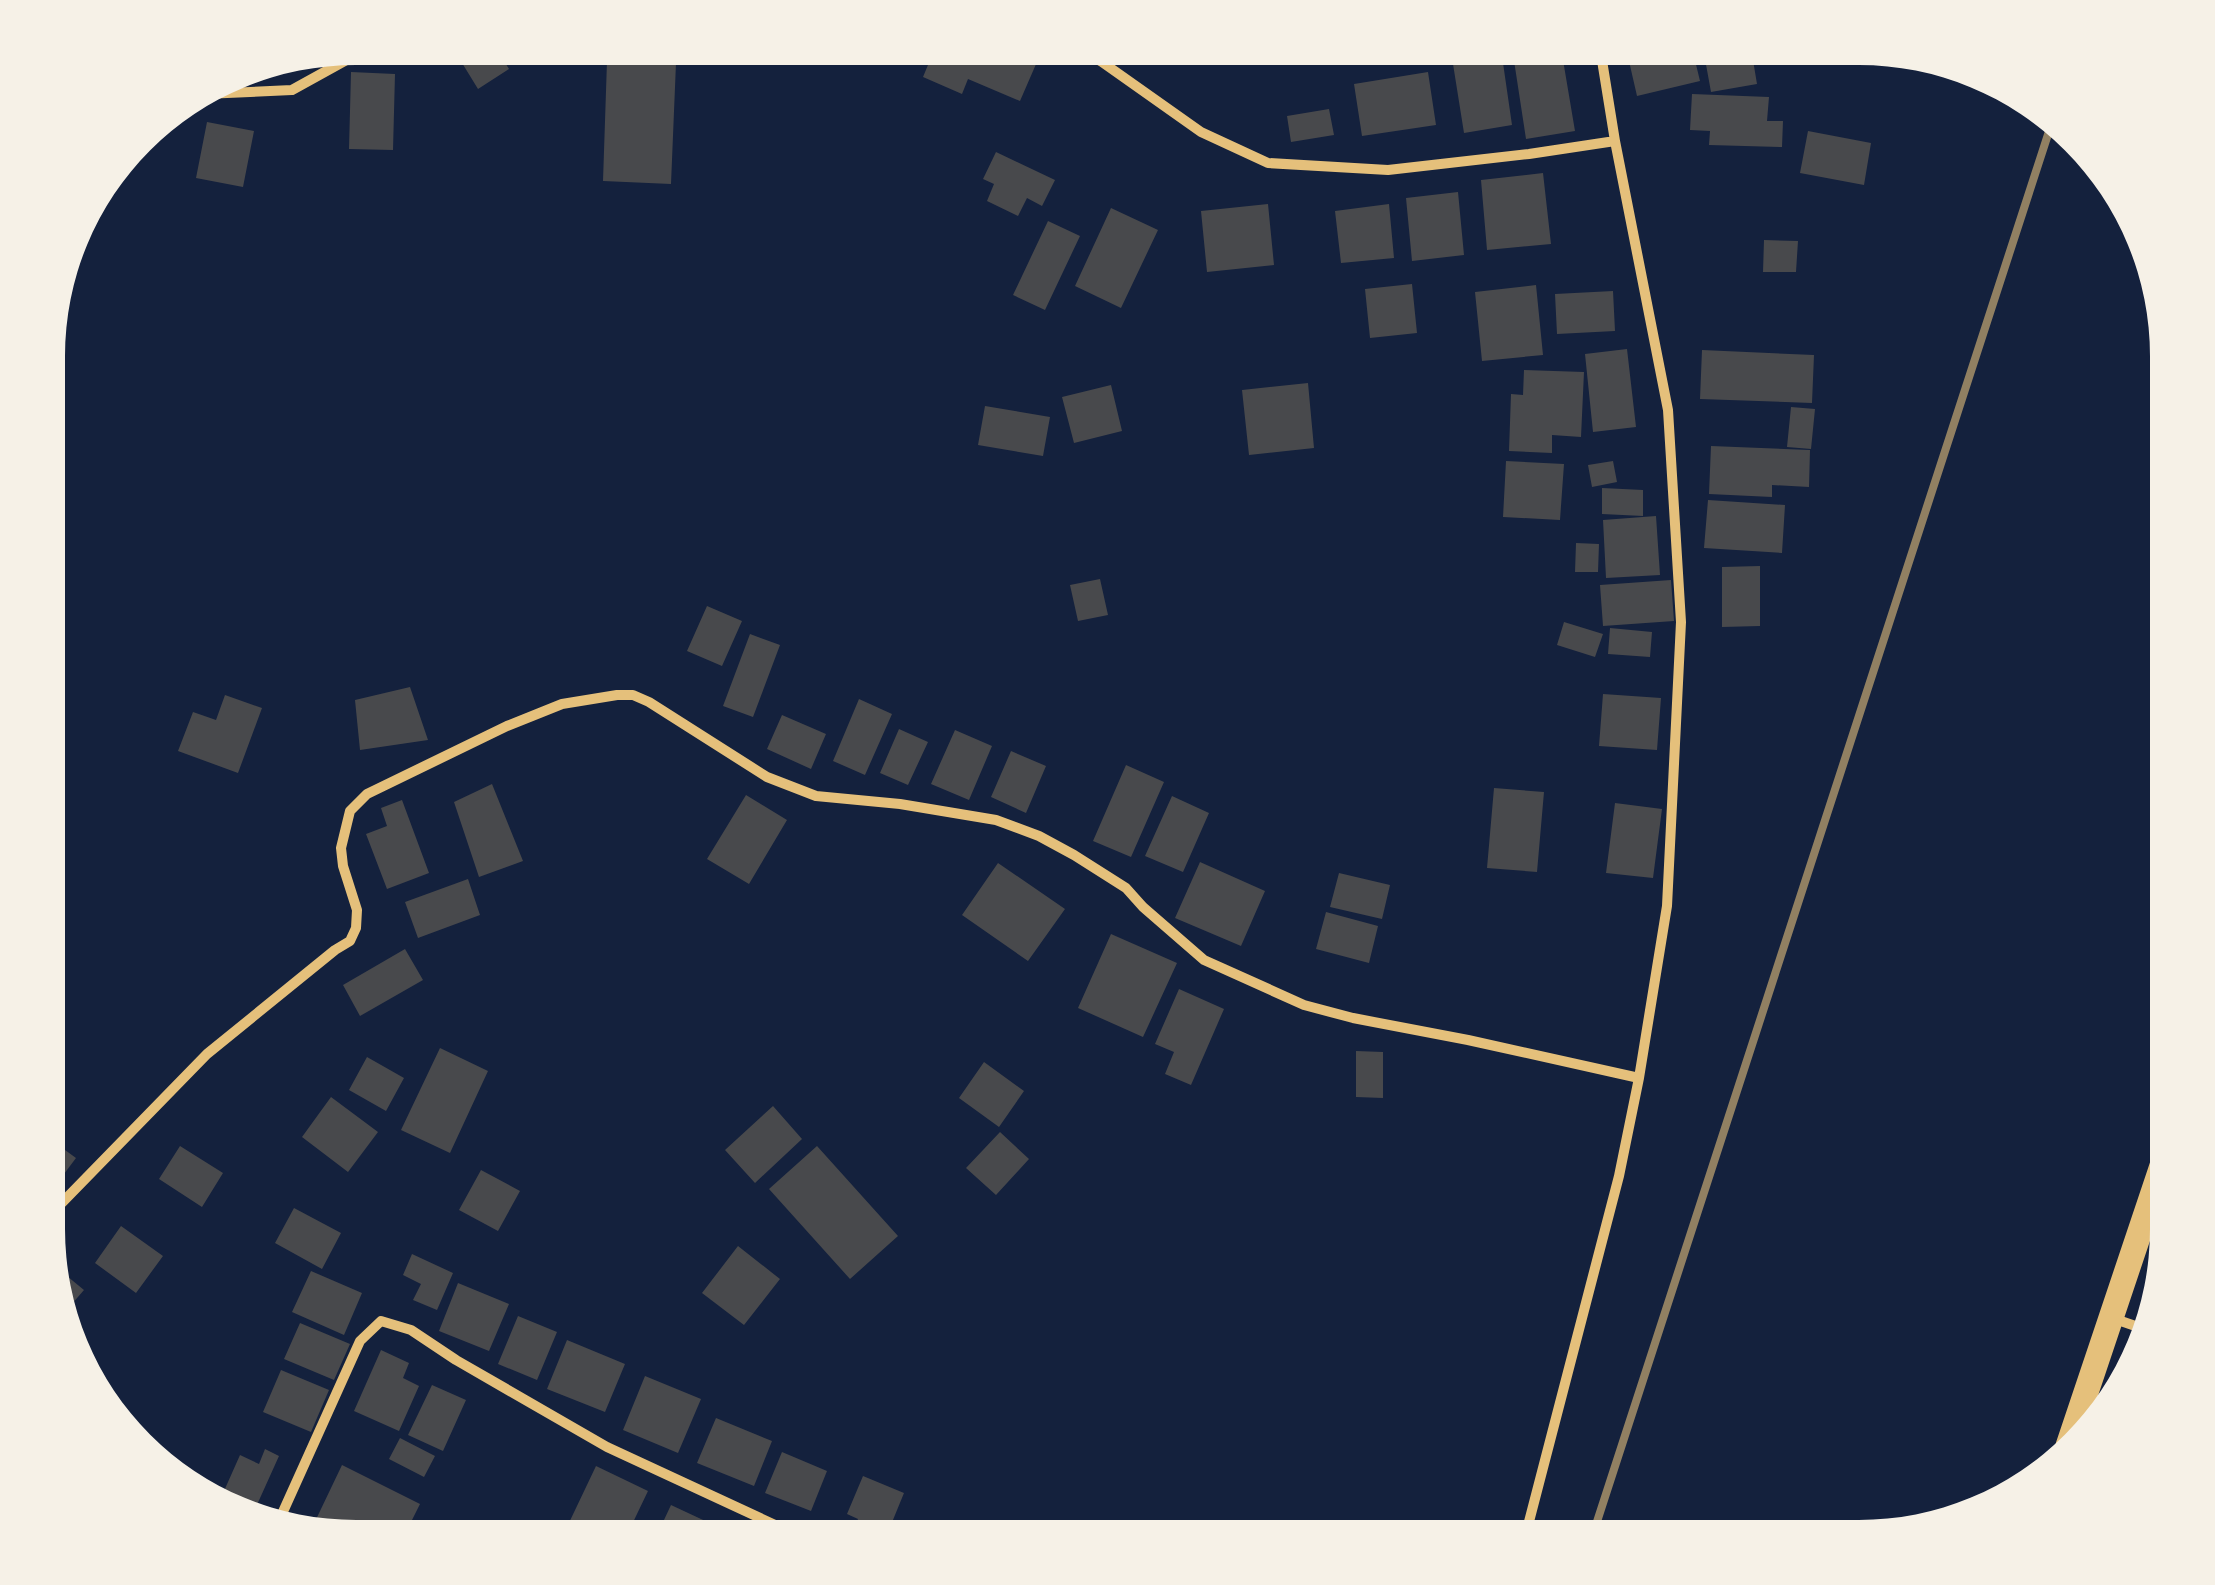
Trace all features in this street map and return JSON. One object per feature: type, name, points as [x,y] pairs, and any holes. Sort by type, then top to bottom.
[{"type":"main road","points":[[2076,1422],[2149,1205]]},
{"type":"street","points":[[1104,65],[1201,132],[1268,163],[1388,170],[1615,141]]},
{"type":"street","points":[[233,93],[292,90],[335,66]]},
{"type":"street","points":[[1529,1520],[1619,1176],[1668,906],[1682,622],[1668,410],[1603,66]]},
{"type":"street","points":[[66,1199],[206,1054],[350,941],[357,910],[341,848],[350,811],[366,794],[562,704],[617,695],[633,695],[649,702],[768,777],[816,796],[900,804],[996,820],[1039,836],[1126,888],[1142,907],[1204,960],[1304,1006],[1639,1078]]},
{"type":"street","points":[[2111,1318],[2134,1326]]},
{"type":"street","points":[[284,1510],[360,1341],[381,1321],[411,1330],[607,1447],[764,1519]]},
{"type":"building","points":[[463,65],[507,65],[509,69],[478,89]]},
{"type":"building","points":[[607,65],[676,65],[671,184],[603,181]]},
{"type":"building","points":[[928,65],[1035,65],[1020,101],[968,79],[962,94],[923,77]]},
{"type":"building","points":[[1453,66],[1503,66],[1512,125],[1464,133]]},
{"type":"building","points":[[1515,66],[1564,66],[1575,131],[1526,139]]},
{"type":"building","points":[[1630,66],[1696,66],[1700,81],[1637,96]]},
{"type":"building","points":[[1706,66],[1754,66],[1757,84],[1711,92]]},
{"type":"building","points":[[351,72],[395,74],[393,150],[349,149]]},
{"type":"building","points":[[1428,72],[1436,125],[1362,136],[1354,84]]},
{"type":"building","points":[[1692,94],[1769,97],[1767,121],[1783,121],[1782,147],[1709,145],[1710,131],[1690,130]]},
{"type":"building","points":[[1329,109],[1334,135],[1291,142],[1287,116]]},
{"type":"building","points":[[207,122],[254,131],[243,187],[196,178]]},
{"type":"building","points":[[1808,131],[1871,143],[1864,185],[1800,173]]},
{"type":"building","points":[[996,152],[1055,180],[1042,206],[1027,198],[1018,216],[987,201],[994,184],[983,179]]},
{"type":"building","points":[[1543,173],[1551,244],[1487,250],[1481,180]]},
{"type":"building","points":[[1458,192],[1464,255],[1412,261],[1406,198]]},
{"type":"building","points":[[1268,204],[1274,265],[1207,272],[1201,211]]},
{"type":"building","points":[[1389,204],[1394,258],[1341,263],[1335,211]]},
{"type":"building","points":[[1111,208],[1158,230],[1121,308],[1075,286]]},
{"type":"building","points":[[1048,221],[1080,236],[1045,310],[1013,295]]},
{"type":"building","points":[[1764,240],[1798,241],[1796,272],[1763,272]]},
{"type":"building","points":[[1412,284],[1417,333],[1370,338],[1365,289]]},
{"type":"building","points":[[1536,285],[1543,355],[1482,361],[1475,292]]},
{"type":"building","points":[[1613,291],[1615,331],[1557,334],[1555,294]]},
{"type":"building","points":[[1627,349],[1636,427],[1593,432],[1585,354]]},
{"type":"building","points":[[1702,350],[1814,355],[1812,403],[1700,399]]},
{"type":"building","points":[[1524,370],[1584,372],[1581,437],[1552,435],[1552,453],[1509,451],[1511,394],[1523,395]]},
{"type":"building","points":[[1308,383],[1314,448],[1249,455],[1242,390]]},
{"type":"building","points":[[1111,385],[1122,431],[1074,443],[1062,397]]},
{"type":"building","points":[[985,406],[1050,417],[1043,456],[978,445]]},
{"type":"building","points":[[1791,407],[1815,409],[1811,449],[1787,447]]},
{"type":"building","points":[[1711,446],[1810,450],[1809,487],[1772,485],[1772,497],[1709,494]]},
{"type":"building","points":[[1506,461],[1564,464],[1560,520],[1503,517]]},
{"type":"building","points":[[1613,461],[1617,482],[1592,487],[1588,465]]},
{"type":"building","points":[[1602,488],[1643,490],[1643,516],[1602,514]]},
{"type":"building","points":[[1708,500],[1785,505],[1782,553],[1704,548]]},
{"type":"building","points":[[1656,516],[1660,575],[1606,578],[1603,520]]},
{"type":"building","points":[[1576,543],[1599,544],[1598,572],[1575,572]]},
{"type":"building","points":[[1760,566],[1760,626],[1722,627],[1722,567]]},
{"type":"building","points":[[1100,579],[1108,615],[1078,621],[1070,585]]},
{"type":"building","points":[[1671,580],[1674,621],[1603,626],[1600,585]]},
{"type":"building","points":[[707,606],[742,621],[722,666],[687,651]]},
{"type":"building","points":[[1564,622],[1603,634],[1595,657],[1557,645]]},
{"type":"building","points":[[1610,628],[1652,632],[1650,657],[1608,654]]},
{"type":"building","points":[[750,634],[780,645],[753,717],[723,706]]},
{"type":"building","points":[[410,687],[428,740],[360,750],[355,700]]},
{"type":"building","points":[[1603,694],[1661,698],[1657,750],[1599,746]]},
{"type":"building","points":[[225,695],[262,708],[238,773],[178,751],[193,712],[216,720]]},
{"type":"building","points":[[859,699],[892,714],[865,775],[833,761]]},
{"type":"building","points":[[782,715],[826,734],[811,769],[767,749]]},
{"type":"building","points":[[899,729],[928,742],[908,785],[880,773]]},
{"type":"building","points":[[955,730],[992,746],[969,800],[931,784]]},
{"type":"building","points":[[1011,751],[1046,766],[1026,813],[991,797]]},
{"type":"building","points":[[1126,765],[1164,782],[1131,857],[1093,841]]},
{"type":"building","points":[[492,784],[523,861],[479,877],[454,802]]},
{"type":"building","points":[[1494,788],[1544,792],[1537,872],[1487,868]]},
{"type":"building","points":[[746,795],[787,820],[749,884],[707,859]]},
{"type":"building","points":[[1172,796],[1209,813],[1183,872],[1145,856]]},
{"type":"building","points":[[402,800],[429,873],[387,889],[366,834],[387,826],[381,808]]},
{"type":"building","points":[[1615,803],[1662,809],[1653,878],[1606,873]]},
{"type":"building","points":[[1200,862],[1265,891],[1241,946],[1175,918]]},
{"type":"building","points":[[998,863],[1065,909],[1028,961],[962,915]]},
{"type":"building","points":[[1339,873],[1390,885],[1382,919],[1330,907]]},
{"type":"building","points":[[468,879],[480,915],[418,938],[405,902]]},
{"type":"building","points":[[1326,912],[1378,926],[1369,963],[1316,949]]},
{"type":"building","points":[[1111,934],[1177,963],[1143,1037],[1078,1008]]},
{"type":"building","points":[[405,949],[423,980],[360,1016],[343,985]]},
{"type":"building","points":[[1179,989],[1224,1009],[1191,1085],[1165,1074],[1174,1052],[1155,1044]]},
{"type":"building","points":[[440,1048],[488,1071],[450,1153],[401,1130]]},
{"type":"building","points":[[1356,1051],[1383,1052],[1383,1098],[1356,1097]]},
{"type":"building","points":[[367,1057],[404,1078],[386,1111],[349,1090]]},
{"type":"building","points":[[984,1062],[1024,1091],[999,1127],[959,1098]]},
{"type":"building","points":[[331,1097],[378,1132],[348,1172],[302,1137]]},
{"type":"building","points":[[773,1106],[802,1139],[755,1183],[725,1150]]},
{"type":"building","points":[[1000,1132],[1029,1159],[996,1195],[966,1168]]},
{"type":"building","points":[[180,1146],[223,1173],[202,1207],[159,1179]]},
{"type":"building","points":[[817,1146],[898,1236],[850,1279],[769,1189]]},
{"type":"building","points":[[66,1151],[76,1158],[66,1171]]},
{"type":"building","points":[[481,1170],[520,1191],[498,1231],[459,1210]]},
{"type":"building","points":[[294,1208],[341,1233],[322,1269],[275,1243]]},
{"type":"building","points":[[121,1226],[163,1256],[136,1293],[95,1263]]},
{"type":"building","points":[[738,1246],[780,1279],[744,1325],[702,1293]]},
{"type":"building","points":[[412,1254],[453,1273],[437,1310],[413,1300],[421,1284],[403,1275]]},
{"type":"building","points":[[311,1271],[362,1293],[344,1335],[292,1312]]},
{"type":"building","points":[[70,1279],[84,1290],[74,1301]]},
{"type":"building","points":[[458,1283],[509,1304],[489,1351],[439,1331]]},
{"type":"building","points":[[518,1316],[557,1332],[537,1380],[498,1364]]},
{"type":"building","points":[[300,1323],[350,1344],[334,1380],[284,1359]]},
{"type":"building","points":[[567,1340],[625,1364],[605,1412],[547,1389]]},
{"type":"building","points":[[381,1350],[409,1363],[403,1378],[419,1386],[399,1431],[354,1411]]},
{"type":"building","points":[[281,1370],[329,1390],[311,1432],[263,1412]]},
{"type":"building","points":[[645,1376],[701,1399],[678,1453],[623,1430]]},
{"type":"building","points":[[432,1385],[466,1400],[443,1451],[408,1435]]},
{"type":"building","points":[[716,1418],[772,1441],[754,1486],[697,1463]]},
{"type":"building","points":[[400,1438],[435,1456],[424,1477],[389,1459]]},
{"type":"building","points":[[265,1449],[279,1456],[258,1503],[225,1488],[240,1455],[259,1464]]},
{"type":"building","points":[[782,1452],[827,1471],[811,1511],[765,1493]]},
{"type":"building","points":[[342,1465],[420,1504],[412,1519],[317,1516]]},
{"type":"building","points":[[596,1466],[648,1491],[635,1519],[571,1519]]},
{"type":"building","points":[[863,1476],[904,1493],[893,1519],[858,1519],[847,1514]]},
{"type":"building","points":[[671,1505],[702,1519],[664,1519]]},
{"type":"railway","points":[[1598,1520],[2048,135]]}]
